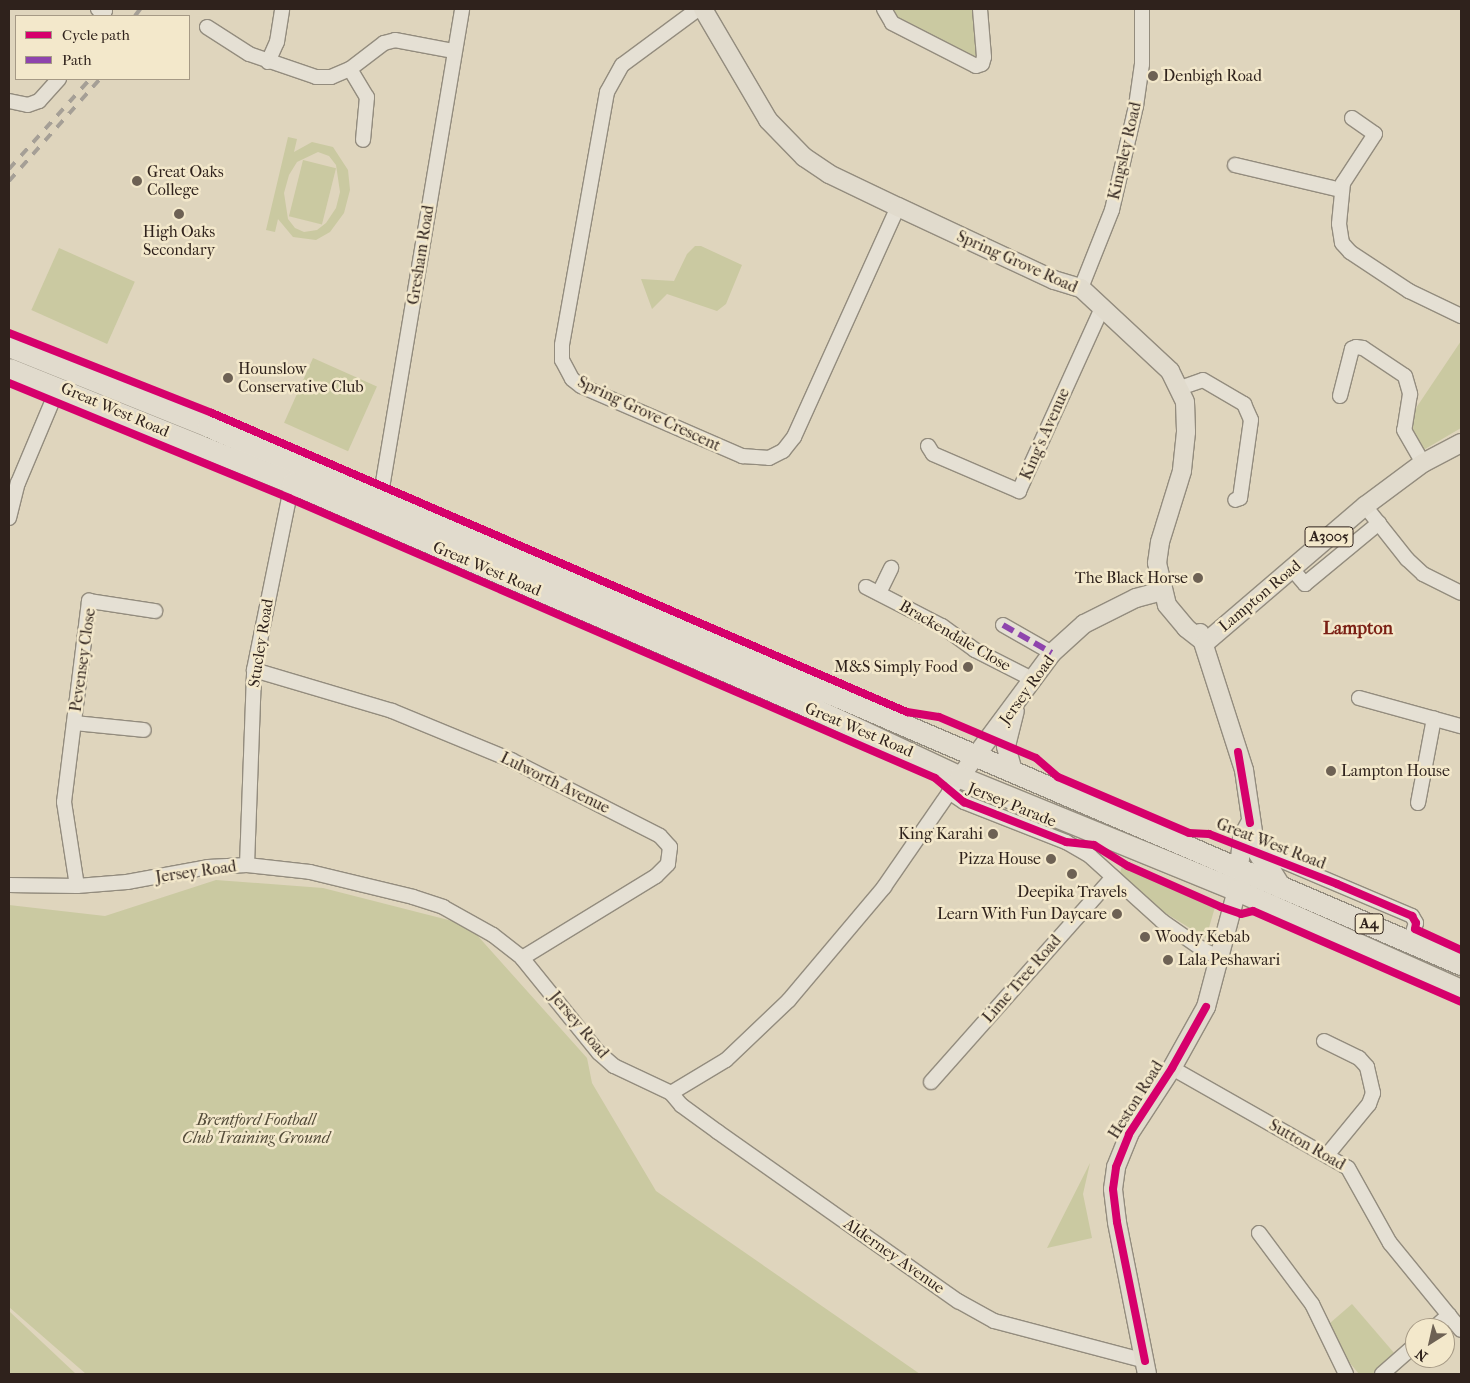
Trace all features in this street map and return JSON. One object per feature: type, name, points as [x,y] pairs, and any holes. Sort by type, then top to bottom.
[{"type":"highway","name":"Great West Road","points":[[9,346],[208,426],[976,757],[1013,770],[1461,990]]},
{"type":"highway","name":"Great West Road","points":[[9,369],[292,484],[819,711],[954,785],[1069,829],[1239,880],[1280,887],[1413,935],[1461,964]]},
{"type":"highway","points":[[976,757],[982,769],[1038,798],[1069,829]]},
{"type":"highway","points":[[1254,838],[1280,887]]},
{"type":"main road","name":"Spring Grove Road","points":[[703,9],[768,120],[785,140],[829,174],[1054,280],[1081,288],[1101,310],[1157,357],[1180,388],[1185,402],[1186,432],[1182,471],[1160,542],[1158,564],[1163,591]]},
{"type":"main road","name":"Lampton Road","points":[[1205,643],[1365,506],[1423,463],[1461,443]]},
{"type":"main road","points":[[1163,591],[1187,611],[1205,643],[1244,770],[1254,838]]},
{"type":"main road","name":"Jersey Road","points":[[954,785],[1052,653],[1084,624],[1136,598],[1163,591]]},
{"type":"main road","points":[[1013,770],[1006,746],[1016,704]]},
{"type":"main road","name":"Heston Road","points":[[1146,1367],[1117,1222],[1114,1178],[1118,1159],[1129,1134],[1172,1068],[1206,1007],[1239,880],[1247,863],[1254,838]]},
{"type":"street","points":[[268,62],[277,42],[282,9]]},
{"type":"street","name":"Gresham Road","points":[[380,500],[462,9]]},
{"type":"street","name":"Spring Grove Crescent","points":[[698,9],[622,65],[607,92],[562,345],[562,360],[572,379],[581,386],[742,456],[769,458],[782,451],[794,437],[898,207]]},
{"type":"street","points":[[884,9],[892,24],[976,66],[982,64],[984,57],[980,9]]},
{"type":"street","name":"Kingsley Road","points":[[1081,288],[1112,210],[1132,122],[1142,64],[1142,9]]},
{"type":"street","points":[[207,27],[249,54],[316,77],[331,77],[350,69],[375,49],[395,40],[454,51]]},
{"type":"street","points":[[350,69],[367,97],[363,140]]},
{"type":"street","points":[[9,101],[28,105],[39,101],[58,80]]},
{"type":"street","points":[[1352,118],[1375,134],[1341,190],[1339,224],[1342,243],[1350,252],[1409,291],[1461,316]]},
{"type":"street","points":[[1234,165],[1341,190]]},
{"type":"street","name":"King's Avenue","points":[[928,446],[933,454],[1020,491],[1101,310]]},
{"type":"street","points":[[1340,396],[1352,349],[1356,347],[1363,348],[1406,376],[1410,394],[1404,430],[1423,463]]},
{"type":"street","points":[[1180,388],[1203,380],[1244,404],[1250,420],[1240,498],[1235,500]]},
{"type":"street","points":[[9,518],[18,483],[58,388]]},
{"type":"street","name":"Stucley Road","points":[[247,865],[254,670],[292,484]]},
{"type":"street","points":[[1365,506],[1423,574],[1461,593]]},
{"type":"street","points":[[1292,569],[1305,584],[1379,523]]},
{"type":"street","name":"Brackendale Close","points":[[891,568],[872,590],[942,626],[975,650],[1032,679]]},
{"type":"street","name":"Pevensey Close","points":[[77,886],[64,802],[89,601],[155,611]]},
{"type":"street","points":[[1003,626],[1052,653]]},
{"type":"street","name":"Lulworth Avenue","points":[[254,670],[392,711],[511,760],[660,836],[670,847],[668,864],[656,876],[522,958]]},
{"type":"street","points":[[1359,698],[1461,726]]},
{"type":"street","points":[[1418,804],[1434,718]]},
{"type":"street","name":"Pevensey Close","points":[[74,723],[144,730]]},
{"type":"street","name":"Jersey Road","points":[[9,885],[77,886],[127,882],[208,867],[247,865],[310,872],[413,897],[474,923],[522,958],[599,1053],[614,1066],[671,1093],[726,1060],[776,1015],[884,886],[954,785]]},
{"type":"street","name":"Jersey Parade","points":[[1069,829],[1090,856],[1162,921],[1205,951],[1220,957]]},
{"type":"street","name":"Great West Road","points":[[1254,838],[1412,916],[1416,923],[1413,935]]},
{"type":"street","name":"Lime Tree Road","points":[[931,1082],[1113,877]]},
{"type":"street","points":[[1324,1041],[1362,1062],[1372,1080],[1373,1093],[1369,1104],[1328,1154]]},
{"type":"street","name":"Sutton Road","points":[[1172,1068],[1328,1154],[1353,1173],[1390,1244],[1461,1330]]},
{"type":"street","name":"Alderney Avenue","points":[[671,1093],[681,1105],[718,1132],[958,1301],[994,1321],[1146,1367]]},
{"type":"street","points":[[1259,1234],[1312,1304],[1346,1374]]},
{"type":"street","points":[[1446,1318],[1449,1315]]},
{"type":"street","points":[[1382,1374],[1405,1354]]},
{"type":"green space","points":[[894,9],[972,9],[978,60],[898,19]]},
{"type":"green space","points":[[288,137],[297,139],[294,152],[312,142],[333,147],[348,170],[350,190],[344,213],[330,232],[316,240],[293,237],[278,219],[275,232],[266,230]],"holes":[[[318,152],[329,156],[336,165],[340,192],[336,208],[326,223],[317,230],[304,232],[295,228],[288,219],[284,193],[289,175],[297,162]]]},
{"type":"green space","points":[[303,160],[336,168],[322,225],[289,216]]},
{"type":"green space","points":[[695,246],[701,246],[742,265],[726,304],[717,311],[667,294],[652,309],[641,279],[674,281],[687,254]]},
{"type":"green space","points":[[59,248],[135,282],[107,344],[31,310]]},
{"type":"green space","points":[[1461,341],[1461,428],[1420,452],[1411,439],[1412,414]]},
{"type":"green space","points":[[313,358],[377,386],[348,451],[284,423]]},
{"type":"green space","points":[[1122,866],[1215,907],[1206,938],[1149,903],[1120,873]]},
{"type":"green space","name":"Brentford Football Club Training Ground","points":[[216,880],[323,888],[468,925],[587,1058],[592,1083],[656,1191],[920,1374],[86,1374],[9,1307],[9,905],[105,916]]},
{"type":"green space","points":[[1090,1163],[1083,1194],[1092,1238],[1047,1248]]},
{"type":"green space","points":[[1352,1304],[1395,1354],[1373,1374],[1359,1374],[1345,1357],[1330,1323]]},
{"type":"green space","points":[[9,1311],[76,1374],[9,1374]]},
{"type":"railway","points":[[136,15],[140,9]]},
{"type":"railway","points":[[9,169],[89,80]]},
{"type":"railway","points":[[9,181],[99,80]]},
{"type":"marked path","points":[[1003,625],[1052,653]]},
{"type":"cycle path","points":[[9,333],[212,413],[907,712],[939,717],[1036,758],[1058,777],[1189,833],[1209,834],[1337,884],[1412,916],[1416,923],[1415,929],[1461,950]]},
{"type":"cycle path","points":[[9,383],[289,498],[935,778],[964,802],[1066,842],[1094,845],[1128,866],[1221,907],[1241,914],[1253,911],[1461,1002]]},
{"type":"cycle path","points":[[1238,752],[1250,823]]},
{"type":"cycle path","points":[[1145,1361],[1117,1222],[1113,1189],[1116,1167],[1129,1134],[1172,1068],[1206,1007]]},
{"type":"place","name":"Denbigh Road","points":[[1153,76]]},
{"type":"place","name":"Great Oaks College","points":[[137,181]]},
{"type":"place","name":"High Oaks Secondary","points":[[179,214]]},
{"type":"place","name":"Hounslow Conservative Club","points":[[228,378]]},
{"type":"place","name":"The Black Horse","points":[[1198,578]]},
{"type":"place","name":"M&S Simply Food","points":[[968,667]]},
{"type":"place","name":"Lampton House","points":[[1331,771]]},
{"type":"place","name":"King Karahi","points":[[993,834]]},
{"type":"place","name":"Pizza House","points":[[1051,859]]},
{"type":"place","name":"Deepika Travels","points":[[1072,874]]},
{"type":"place","name":"Learn With Fun Daycare","points":[[1117,914]]},
{"type":"place","name":"Woody Kebab","points":[[1145,937]]},
{"type":"place","name":"Lala Peshawari","points":[[1168,960]]},
{"type":"district","name":"Lampton","points":[[1358,629]]}]
